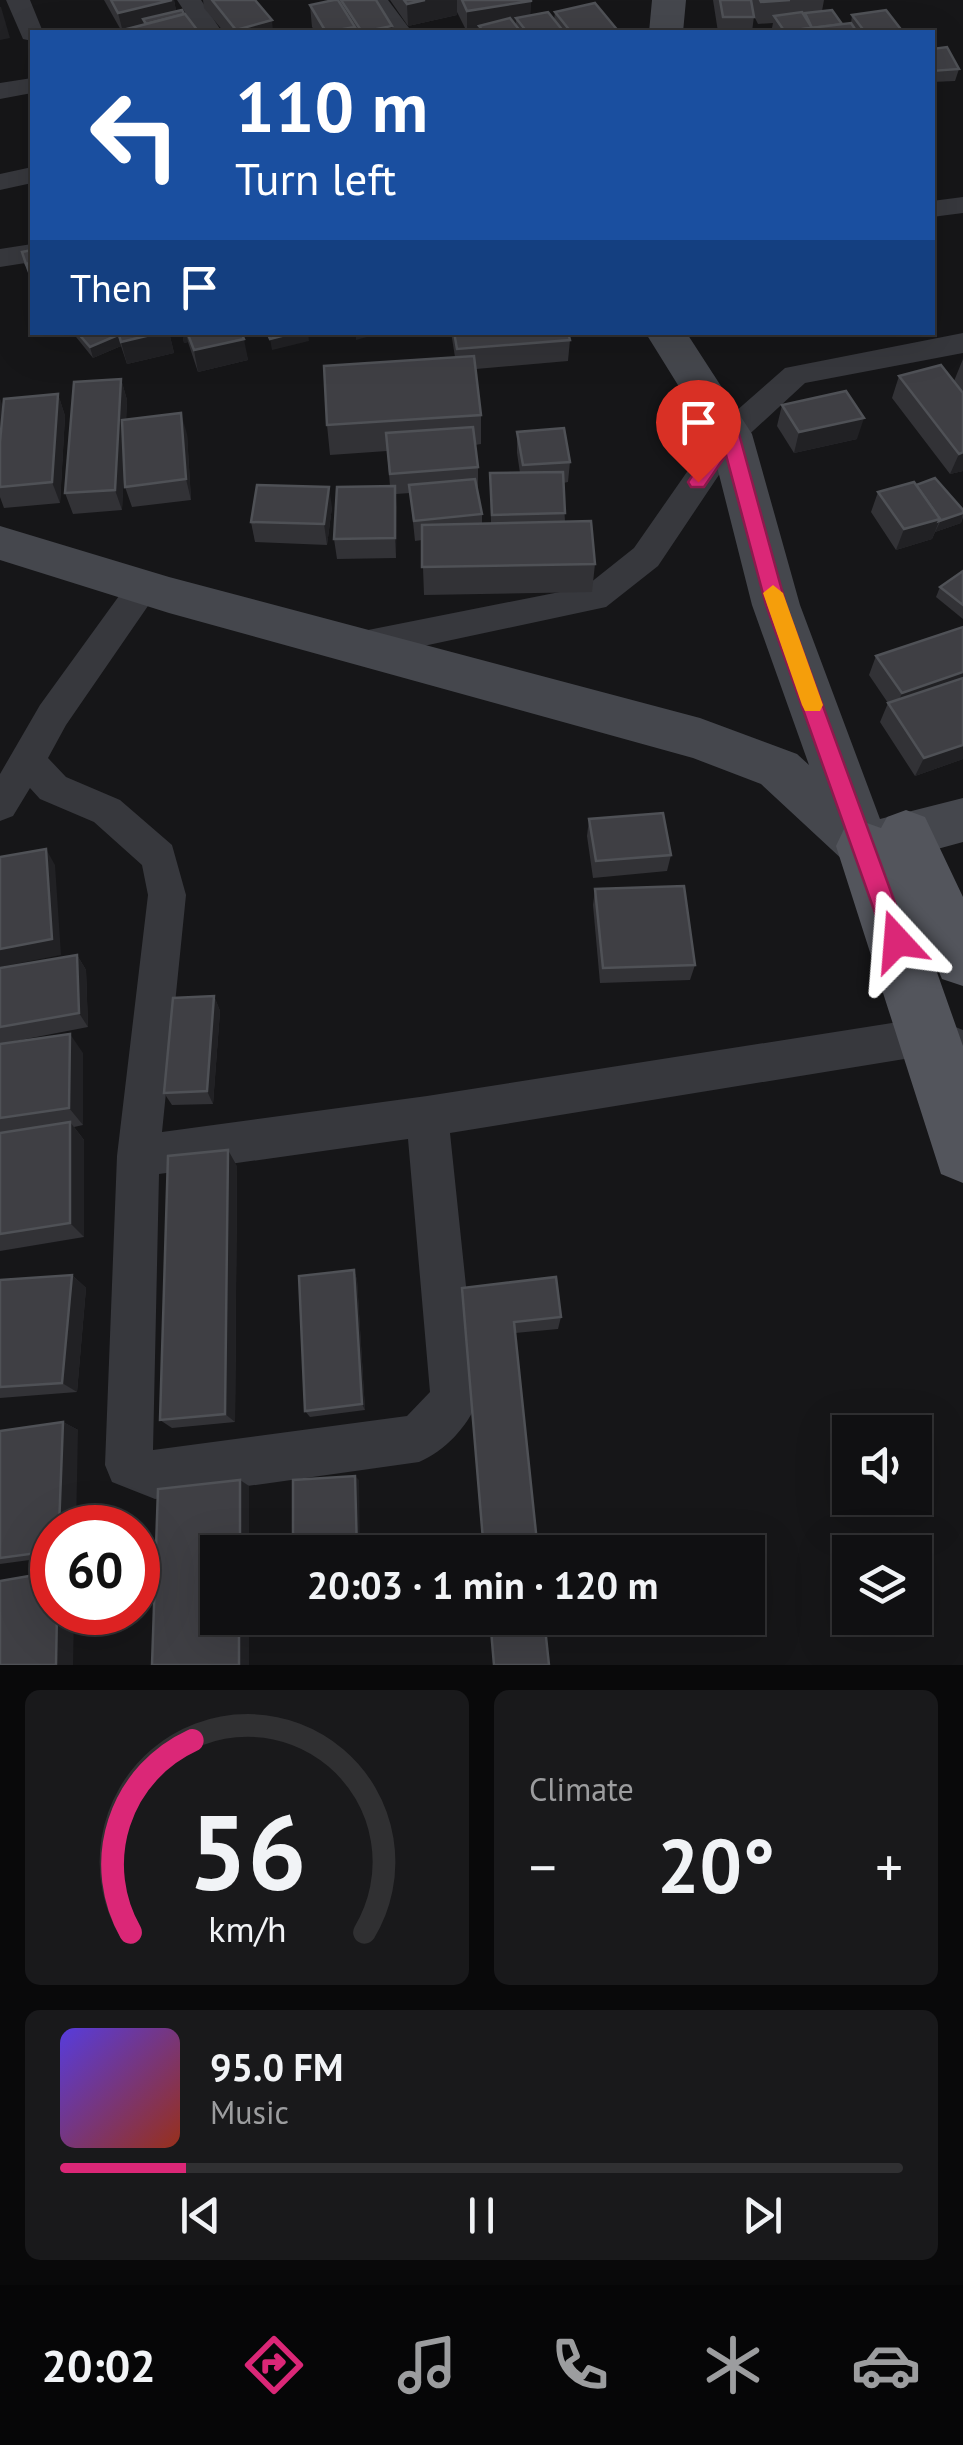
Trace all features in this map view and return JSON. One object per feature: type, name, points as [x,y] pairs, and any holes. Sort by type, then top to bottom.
[{"type":"main road","points":[[666,30],[669,0]]},
{"type":"main road","points":[[667,335],[730,434],[776,605],[885,840],[963,960]]},
{"type":"main road","points":[[0,543],[144,587],[700,739],[779,769],[885,840],[946,1043],[963,1152]]},
{"type":"main road","points":[[885,840],[963,820]]},
{"type":"street","points":[[18,0],[30,30]]},
{"type":"street","points":[[189,0],[209,30]]},
{"type":"street","points":[[376,0],[398,30]]},
{"type":"street","points":[[0,90],[30,86]]},
{"type":"street","points":[[0,182],[30,175]]},
{"type":"street","points":[[935,208],[963,204]]},
{"type":"street","points":[[0,258],[30,253]]},
{"type":"street","points":[[358,646],[594,598],[646,558],[730,434],[796,375],[963,343]]},
{"type":"street","points":[[0,805],[53,715],[144,587]]},
{"type":"street","points":[[28,761],[52,788],[106,812],[160,857],[166,895],[138,1156],[129,1465],[155,1474],[418,1438],[454,1402],[427,1116]]},
{"type":"street","points":[[138,1156],[946,1043]]},
{"type":"building","points":[[111,0],[172,0],[118,13]]},
{"type":"building","points":[[212,0],[255,0],[272,20],[236,30]]},
{"type":"building","points":[[338,0],[355,27],[325,30],[310,5]]},
{"type":"building","points":[[341,0],[376,0],[392,26],[361,30]]},
{"type":"building","points":[[462,0],[531,0],[531,1],[467,11]]},
{"type":"building","points":[[720,0],[751,0],[754,17],[723,17]]},
{"type":"building","points":[[595,3],[617,30],[569,30],[555,12]]},
{"type":"building","points":[[182,10],[184,14],[146,24],[143,19]]},
{"type":"building","points":[[832,10],[842,24],[812,28],[805,13]]},
{"type":"building","points":[[886,10],[901,30],[863,30],[852,15]]},
{"type":"building","points":[[548,12],[562,30],[525,30],[516,18]]},
{"type":"building","points":[[802,12],[812,28],[784,30],[774,16]]},
{"type":"building","points":[[185,14],[197,30],[128,30]]},
{"type":"building","points":[[510,18],[519,30],[482,30],[479,26]]},
{"type":"building","points":[[851,23],[856,30],[794,30]]},
{"type":"building","points":[[947,47],[959,69],[935,71],[935,49]]},
{"type":"building","points":[[30,250],[30,263],[26,264],[22,252]]},
{"type":"building","points":[[80,335],[118,335],[90,347]]},
{"type":"building","points":[[119,335],[150,335],[121,342]]},
{"type":"building","points":[[188,335],[242,335],[244,339],[194,350]]},
{"type":"building","points":[[455,335],[569,335],[570,340],[457,349]]},
{"type":"building","points":[[474,356],[481,415],[327,425],[324,366]]},
{"type":"building","points":[[941,365],[963,393],[963,452],[959,454],[899,376]]},
{"type":"building","points":[[121,379],[115,490],[65,493],[74,382]]},
{"type":"building","points":[[846,391],[864,418],[799,432],[782,405]]},
{"type":"building","points":[[58,394],[52,482],[0,487],[4,399]]},
{"type":"building","points":[[181,413],[186,479],[125,487],[122,420]]},
{"type":"building","points":[[473,427],[478,467],[390,474],[386,433]]},
{"type":"building","points":[[564,428],[570,462],[523,465],[517,432]]},
{"type":"building","points":[[563,472],[565,513],[492,515],[490,473]]},
{"type":"building","points":[[935,478],[963,513],[939,521],[916,485]]},
{"type":"building","points":[[475,479],[482,514],[414,521],[409,485]]},
{"type":"building","points":[[914,482],[940,519],[904,529],[878,492]]},
{"type":"building","points":[[257,485],[329,487],[324,524],[251,522]]},
{"type":"building","points":[[395,486],[395,538],[334,539],[337,487]]},
{"type":"building","points":[[591,521],[595,564],[422,567],[422,525]]},
{"type":"building","points":[[963,571],[963,605],[940,587]]},
{"type":"building","points":[[963,627],[963,672],[902,693],[876,656]]},
{"type":"building","points":[[963,678],[963,745],[924,758],[888,703]]},
{"type":"building","points":[[663,813],[671,855],[596,861],[589,819]]},
{"type":"building","points":[[46,849],[52,939],[0,949],[0,857]]},
{"type":"building","points":[[684,886],[695,965],[603,968],[595,889]]},
{"type":"building","points":[[77,955],[79,1013],[0,1027],[0,968]]},
{"type":"building","points":[[214,996],[207,1091],[164,1093],[173,998]]},
{"type":"building","points":[[70,1034],[69,1108],[0,1118],[0,1044]]},
{"type":"building","points":[[70,1122],[70,1223],[0,1234],[0,1133]]},
{"type":"building","points":[[228,1150],[225,1414],[160,1420],[168,1156]]},
{"type":"building","points":[[354,1270],[362,1404],[305,1411],[299,1276]]},
{"type":"building","points":[[72,1275],[62,1383],[0,1387],[0,1280]]},
{"type":"building","points":[[556,1277],[561,1317],[514,1322],[536,1535],[483,1535],[462,1288]]},
{"type":"building","points":[[63,1422],[60,1505],[30,1505],[30,1554],[0,1558],[0,1431]]},
{"type":"building","points":[[355,1476],[357,1535],[293,1535],[293,1480]]},
{"type":"building","points":[[240,1480],[240,1535],[200,1535],[200,1635],[239,1635],[239,1665],[152,1665],[153,1635],[160,1635],[158,1489]]},
{"type":"building","points":[[30,1576],[30,1635],[57,1635],[56,1665],[0,1665],[0,1581]]},
{"type":"building","points":[[491,1635],[546,1635],[549,1665],[494,1665]]},
{"type":"slow traffic","points":[[773,593],[812,705]]},
{"type":"route","points":[[698,482],[730,434],[776,605],[897,941]]}]
